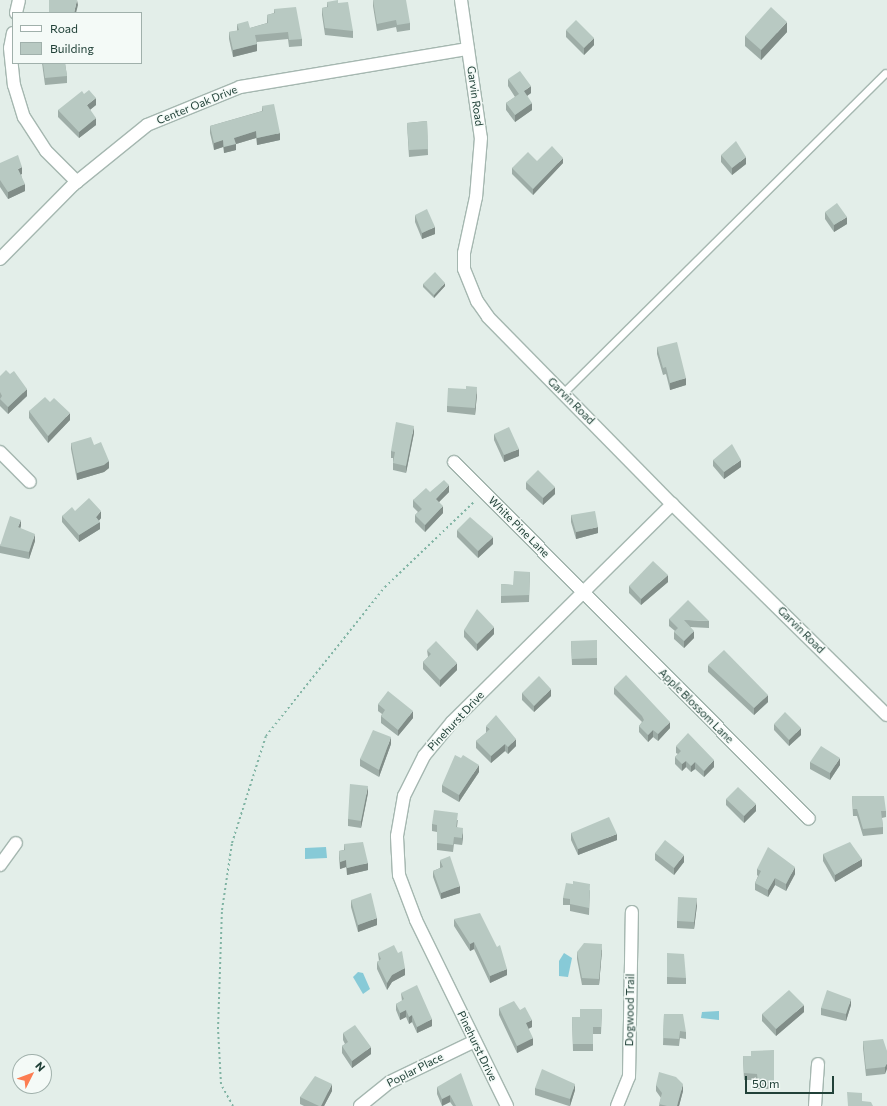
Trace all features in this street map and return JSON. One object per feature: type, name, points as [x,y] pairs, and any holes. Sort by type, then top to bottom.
[{"type":"street","points":[[16,12],[19,0]]},
{"type":"street","name":"Garvin Road","points":[[461,0],[481,138],[481,166],[464,269],[469,286],[488,317],[672,504],[887,715]]},
{"type":"street","points":[[12,38],[10,48],[14,84],[24,117],[46,151],[77,182]]},
{"type":"street","name":"Center Oak Drive","points":[[0,259],[77,182],[147,125],[240,87],[468,49]]},
{"type":"street","points":[[0,452],[30,482]]},
{"type":"street","name":"White Pine Lane","points":[[454,462],[584,592]]},
{"type":"street","name":"Pinehurst Drive","points":[[507,1106],[416,920],[399,875],[397,836],[404,796],[424,756],[452,722],[672,504]]},
{"type":"street","name":"Apple Blossom Lane","points":[[584,592],[809,819]]},
{"type":"street","points":[[0,865],[16,843]]},
{"type":"street","name":"Dogwood Trail","points":[[617,1106],[629,1077],[632,912]]},
{"type":"street","name":"Poplar Place","points":[[360,1106],[390,1082],[475,1041]]},
{"type":"street","points":[[814,1106],[818,1064]]},
{"type":"lane","points":[[563,392],[885,73]]},
{"type":"path","points":[[233,1106],[221,1084],[219,1045],[222,910],[232,843],[266,736],[385,587],[484,492]]},
{"type":"water","points":[[326,847],[327,858],[305,859],[305,848]]},
{"type":"water","points":[[564,953],[572,958],[568,977],[559,976],[559,961]]},
{"type":"water","points":[[358,972],[363,973],[370,989],[363,994],[353,977]]},
{"type":"water","points":[[719,1011],[719,1020],[701,1018],[702,1012]]},
{"type":"building","points":[[49,0],[77,0],[74,12],[49,12]]},
{"type":"building","points":[[338,0],[338,3],[348,2],[353,31],[325,28],[322,8],[328,7],[327,2]]},
{"type":"building","points":[[373,0],[406,0],[410,23],[397,25],[396,20],[377,24]]},
{"type":"building","points":[[296,7],[302,39],[289,40],[288,32],[255,35],[257,44],[233,50],[229,32],[239,30],[237,24],[248,21],[250,28],[268,23],[267,15],[275,13],[274,9]]},
{"type":"building","points":[[771,7],[787,22],[761,50],[745,36]]},
{"type":"building","points":[[576,20],[594,38],[584,48],[566,30]]},
{"type":"building","points":[[43,64],[65,64],[67,76],[45,78]]},
{"type":"building","points":[[520,71],[531,86],[524,91],[532,103],[515,115],[506,103],[519,94],[508,79]]},
{"type":"building","points":[[89,90],[96,98],[87,105],[96,118],[79,132],[58,110],[82,91],[84,94]]},
{"type":"building","points":[[274,104],[280,133],[257,138],[256,131],[234,138],[236,144],[224,147],[223,140],[214,143],[210,126],[263,111],[262,106]]},
{"type":"building","points":[[427,121],[428,149],[409,150],[407,123]]},
{"type":"building","points":[[736,141],[746,157],[732,168],[721,155]]},
{"type":"building","points":[[552,146],[563,158],[533,189],[512,168],[528,152],[537,161]]},
{"type":"building","points":[[18,155],[22,167],[18,169],[25,184],[8,192],[0,180],[0,163]]},
{"type":"building","points":[[837,203],[847,217],[834,225],[825,212]]},
{"type":"building","points":[[427,209],[435,227],[422,233],[415,215]]},
{"type":"building","points":[[435,272],[445,283],[434,295],[423,284]]},
{"type":"building","points":[[677,342],[686,378],[670,383],[666,367],[663,368],[657,347]]},
{"type":"building","points":[[6,370],[10,374],[14,371],[27,389],[8,407],[0,399],[2,396],[0,392],[0,376]]},
{"type":"building","points":[[466,386],[477,387],[475,408],[447,406],[448,388],[466,389]]},
{"type":"building","points":[[45,397],[50,402],[54,398],[70,413],[48,436],[29,411]]},
{"type":"building","points":[[396,422],[414,426],[406,466],[393,463],[395,452],[391,451]]},
{"type":"building","points":[[509,427],[519,449],[504,455],[494,434]]},
{"type":"building","points":[[91,437],[94,445],[101,442],[109,461],[104,465],[77,473],[71,443]]},
{"type":"building","points":[[732,444],[741,460],[724,472],[713,460]]},
{"type":"building","points":[[538,470],[555,487],[543,498],[526,482]]},
{"type":"building","points":[[444,480],[449,485],[436,499],[443,506],[425,525],[415,515],[422,509],[413,500],[426,488],[430,492]]},
{"type":"building","points":[[89,498],[101,511],[96,517],[100,522],[79,535],[62,516],[72,507],[75,511]]},
{"type":"building","points":[[595,511],[598,527],[576,532],[571,515]]},
{"type":"building","points":[[10,516],[21,520],[18,527],[35,534],[29,552],[0,546]]},
{"type":"building","points":[[470,517],[493,537],[478,551],[457,530]]},
{"type":"building","points":[[653,561],[668,575],[641,599],[629,586]]},
{"type":"building","points":[[514,571],[530,572],[529,595],[501,596],[501,584],[513,585]]},
{"type":"building","points":[[688,600],[709,621],[684,620],[694,631],[684,641],[674,632],[678,628],[669,619]]},
{"type":"building","points":[[477,609],[494,627],[477,644],[464,630]]},
{"type":"building","points":[[597,640],[597,658],[572,659],[571,641]]},
{"type":"building","points":[[436,641],[457,663],[440,680],[423,662],[431,654],[427,650]]},
{"type":"building","points":[[724,650],[768,695],[754,708],[708,665]]},
{"type":"building","points":[[626,675],[670,722],[658,734],[653,730],[648,735],[639,726],[644,720],[642,716],[614,687]]},
{"type":"building","points":[[539,676],[551,689],[534,706],[522,693]]},
{"type":"building","points":[[388,691],[413,711],[398,730],[381,716],[385,710],[378,704]]},
{"type":"building","points":[[785,712],[801,728],[789,740],[774,724]]},
{"type":"building","points":[[496,715],[516,739],[508,747],[505,744],[491,756],[476,741],[490,729],[486,726]]},
{"type":"building","points":[[373,730],[391,737],[379,770],[360,759]]},
{"type":"building","points":[[688,733],[714,760],[704,771],[695,762],[691,766],[686,761],[682,764],[675,757],[681,751],[676,746]]},
{"type":"building","points":[[821,746],[840,758],[830,773],[810,762]]},
{"type":"building","points":[[455,755],[461,758],[463,755],[479,765],[459,795],[442,785]]},
{"type":"building","points":[[350,784],[368,786],[361,821],[348,819]]},
{"type":"building","points":[[738,787],[756,804],[744,816],[726,799]]},
{"type":"building","points":[[852,796],[884,796],[886,811],[881,811],[883,827],[863,829],[857,809],[853,809]]},
{"type":"building","points":[[434,810],[458,813],[456,827],[463,828],[462,838],[454,837],[453,845],[437,843],[437,825],[432,824]]},
{"type":"building","points":[[609,817],[617,834],[578,849],[571,833]]},
{"type":"building","points":[[665,840],[684,855],[674,868],[655,853]]},
{"type":"building","points":[[363,842],[368,863],[347,868],[346,860],[340,862],[339,851],[345,850],[344,844]]},
{"type":"building","points":[[850,842],[862,859],[835,875],[823,854]]},
{"type":"building","points":[[768,847],[795,867],[786,884],[775,878],[768,890],[755,883],[761,871],[757,869]]},
{"type":"building","points":[[450,856],[460,886],[441,893],[433,871],[443,867],[440,860]]},
{"type":"building","points":[[573,881],[590,884],[589,908],[570,904],[570,899],[563,898],[566,883],[573,884]]},
{"type":"building","points":[[371,893],[377,918],[358,925],[351,900]]},
{"type":"building","points":[[678,897],[697,898],[694,922],[677,921]]},
{"type":"building","points":[[480,913],[497,947],[500,945],[507,969],[490,976],[474,942],[470,944],[454,919]]},
{"type":"building","points":[[584,943],[602,944],[599,979],[582,978],[577,952]]},
{"type":"building","points":[[394,945],[398,953],[402,951],[405,968],[392,975],[387,983],[377,962],[381,959],[378,953]]},
{"type":"building","points":[[667,953],[684,954],[686,978],[667,977]]},
{"type":"building","points":[[417,985],[432,1019],[417,1027],[412,1015],[409,1017],[406,1010],[400,1013],[396,1004],[404,999],[401,993]]},
{"type":"building","points":[[789,990],[804,1005],[776,1029],[762,1014]]},
{"type":"building","points":[[827,990],[851,999],[846,1014],[821,1008]]},
{"type":"building","points":[[514,1001],[520,1010],[525,1007],[532,1020],[526,1023],[533,1038],[517,1046],[499,1008]]},
{"type":"building","points":[[580,1009],[602,1009],[601,1027],[593,1027],[593,1044],[573,1044],[572,1017],[580,1017]]},
{"type":"building","points":[[664,1014],[683,1014],[686,1032],[680,1031],[679,1039],[663,1038]]},
{"type":"building","points":[[355,1025],[371,1047],[352,1061],[342,1046],[348,1042],[343,1033]]},
{"type":"building","points":[[883,1039],[887,1051],[887,1063],[885,1067],[866,1069],[863,1041]]},
{"type":"building","points":[[774,1050],[774,1082],[758,1082],[757,1074],[744,1073],[743,1056],[751,1056],[751,1051]]},
{"type":"building","points":[[542,1069],[575,1084],[570,1099],[535,1088]]},
{"type":"building","points":[[659,1072],[676,1077],[683,1084],[677,1106],[659,1104],[662,1093],[656,1085]]},
{"type":"building","points":[[461,1073],[473,1106],[456,1106],[450,1095],[442,1099],[437,1087]]},
{"type":"building","points":[[315,1076],[332,1084],[321,1106],[300,1097]]},
{"type":"building","points":[[847,1092],[862,1093],[862,1101],[871,1102],[873,1106],[848,1106]]}]
